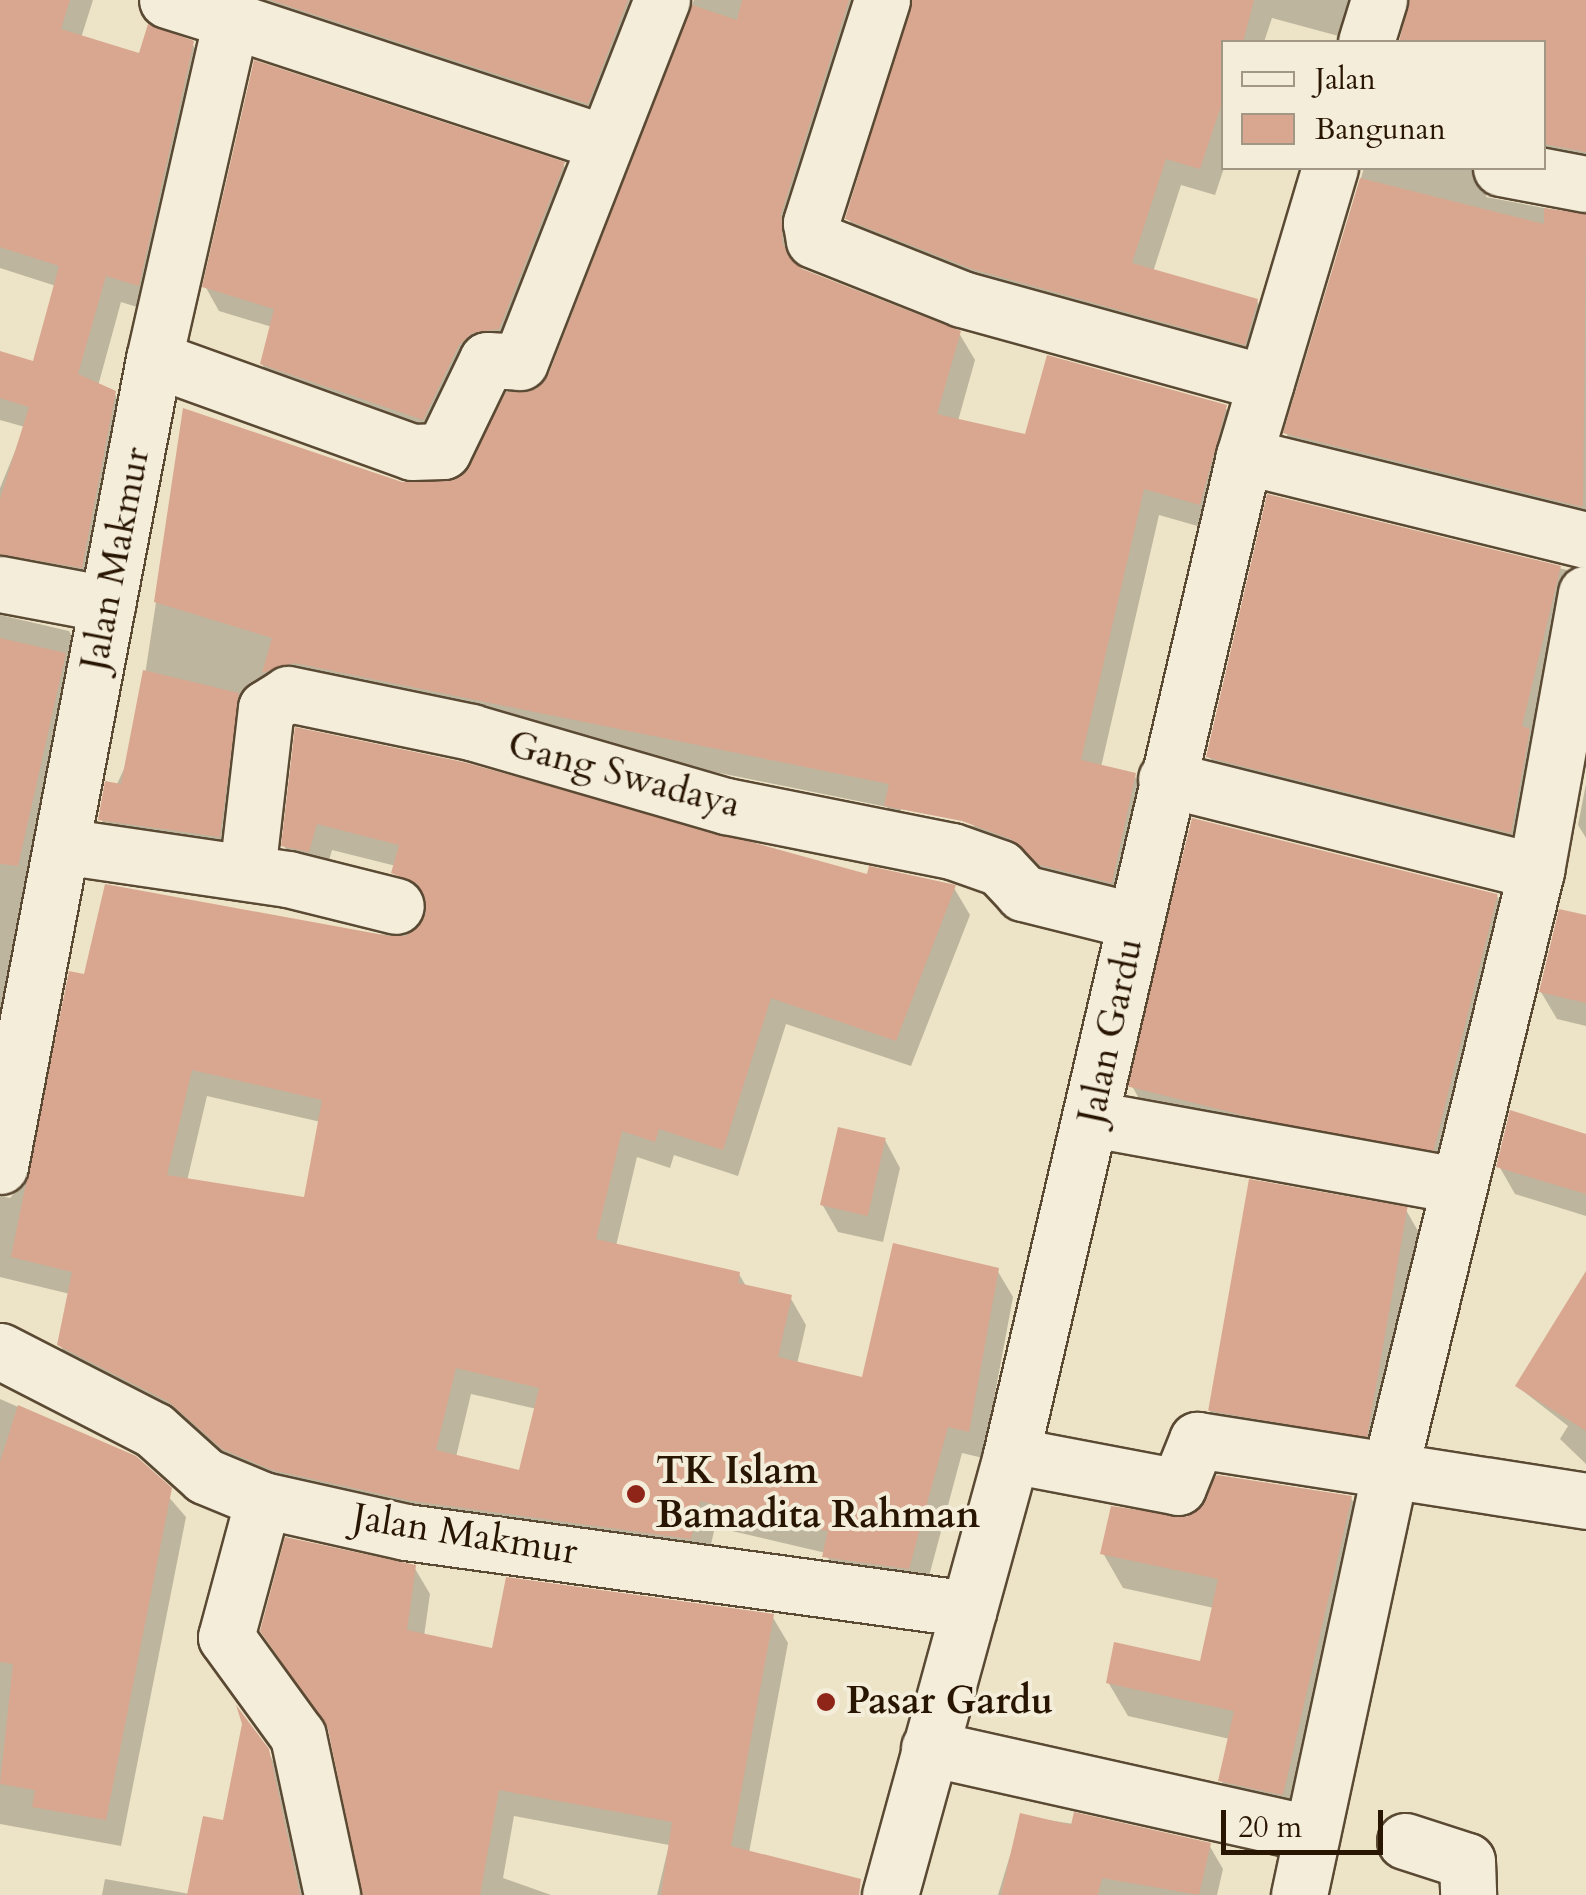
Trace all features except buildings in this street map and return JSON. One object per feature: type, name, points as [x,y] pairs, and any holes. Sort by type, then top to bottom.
[{"type":"street","points":[[168,0],[243,15],[603,142]]},
{"type":"street","points":[[882,0],[811,222],[814,240],[962,298],[1266,384]]},
{"type":"street","points":[[1367,40],[1379,0]]},
{"type":"street","points":[[154,359],[412,452],[443,451],[487,360],[520,362],[657,1]]},
{"type":"street","name":"Jalan Makmur","points":[[0,1166],[154,359],[243,15]]},
{"type":"street","name":"Jalan Gardu","points":[[890,1895],[1011,1455],[1093,1119],[1166,779],[1244,456],[1329,170]]},
{"type":"street","points":[[1512,170],[1586,184]]},
{"type":"street","points":[[1244,456],[1586,540]]},
{"type":"street","points":[[0,584],[107,604]]},
{"type":"street","points":[[1299,1895],[1309,1833],[1389,1474],[1456,1185],[1536,871],[1586,593]]},
{"type":"street","name":"Gang Swadaya","points":[[247,872],[266,708],[288,694],[471,732],[726,806],[952,851],[1000,868],[1023,894],[1135,922]]},
{"type":"street","points":[[1166,779],[1536,871]]},
{"type":"street","points":[[62,846],[247,872],[396,906]]},
{"type":"street","points":[[1093,1119],[1456,1185]]},
{"type":"street","name":"Jalan Makmur","points":[[0,1351],[154,1430],[206,1476],[263,1500],[406,1532],[969,1609]]},
{"type":"street","points":[[1011,1455],[1178,1488],[1198,1440],[1389,1474],[1586,1502]]},
{"type":"street","points":[[263,1500],[226,1637],[298,1736],[332,1895]]},
{"type":"street","points":[[929,1748],[1309,1833]]},
{"type":"street","points":[[1405,1840],[1468,1860],[1468,1895]]},
{"type":"place","name":"TK Islam Bamadita Rahman","points":[[636,1494]]},
{"type":"place","name":"Pasar Gardu","points":[[826,1702]]}]
